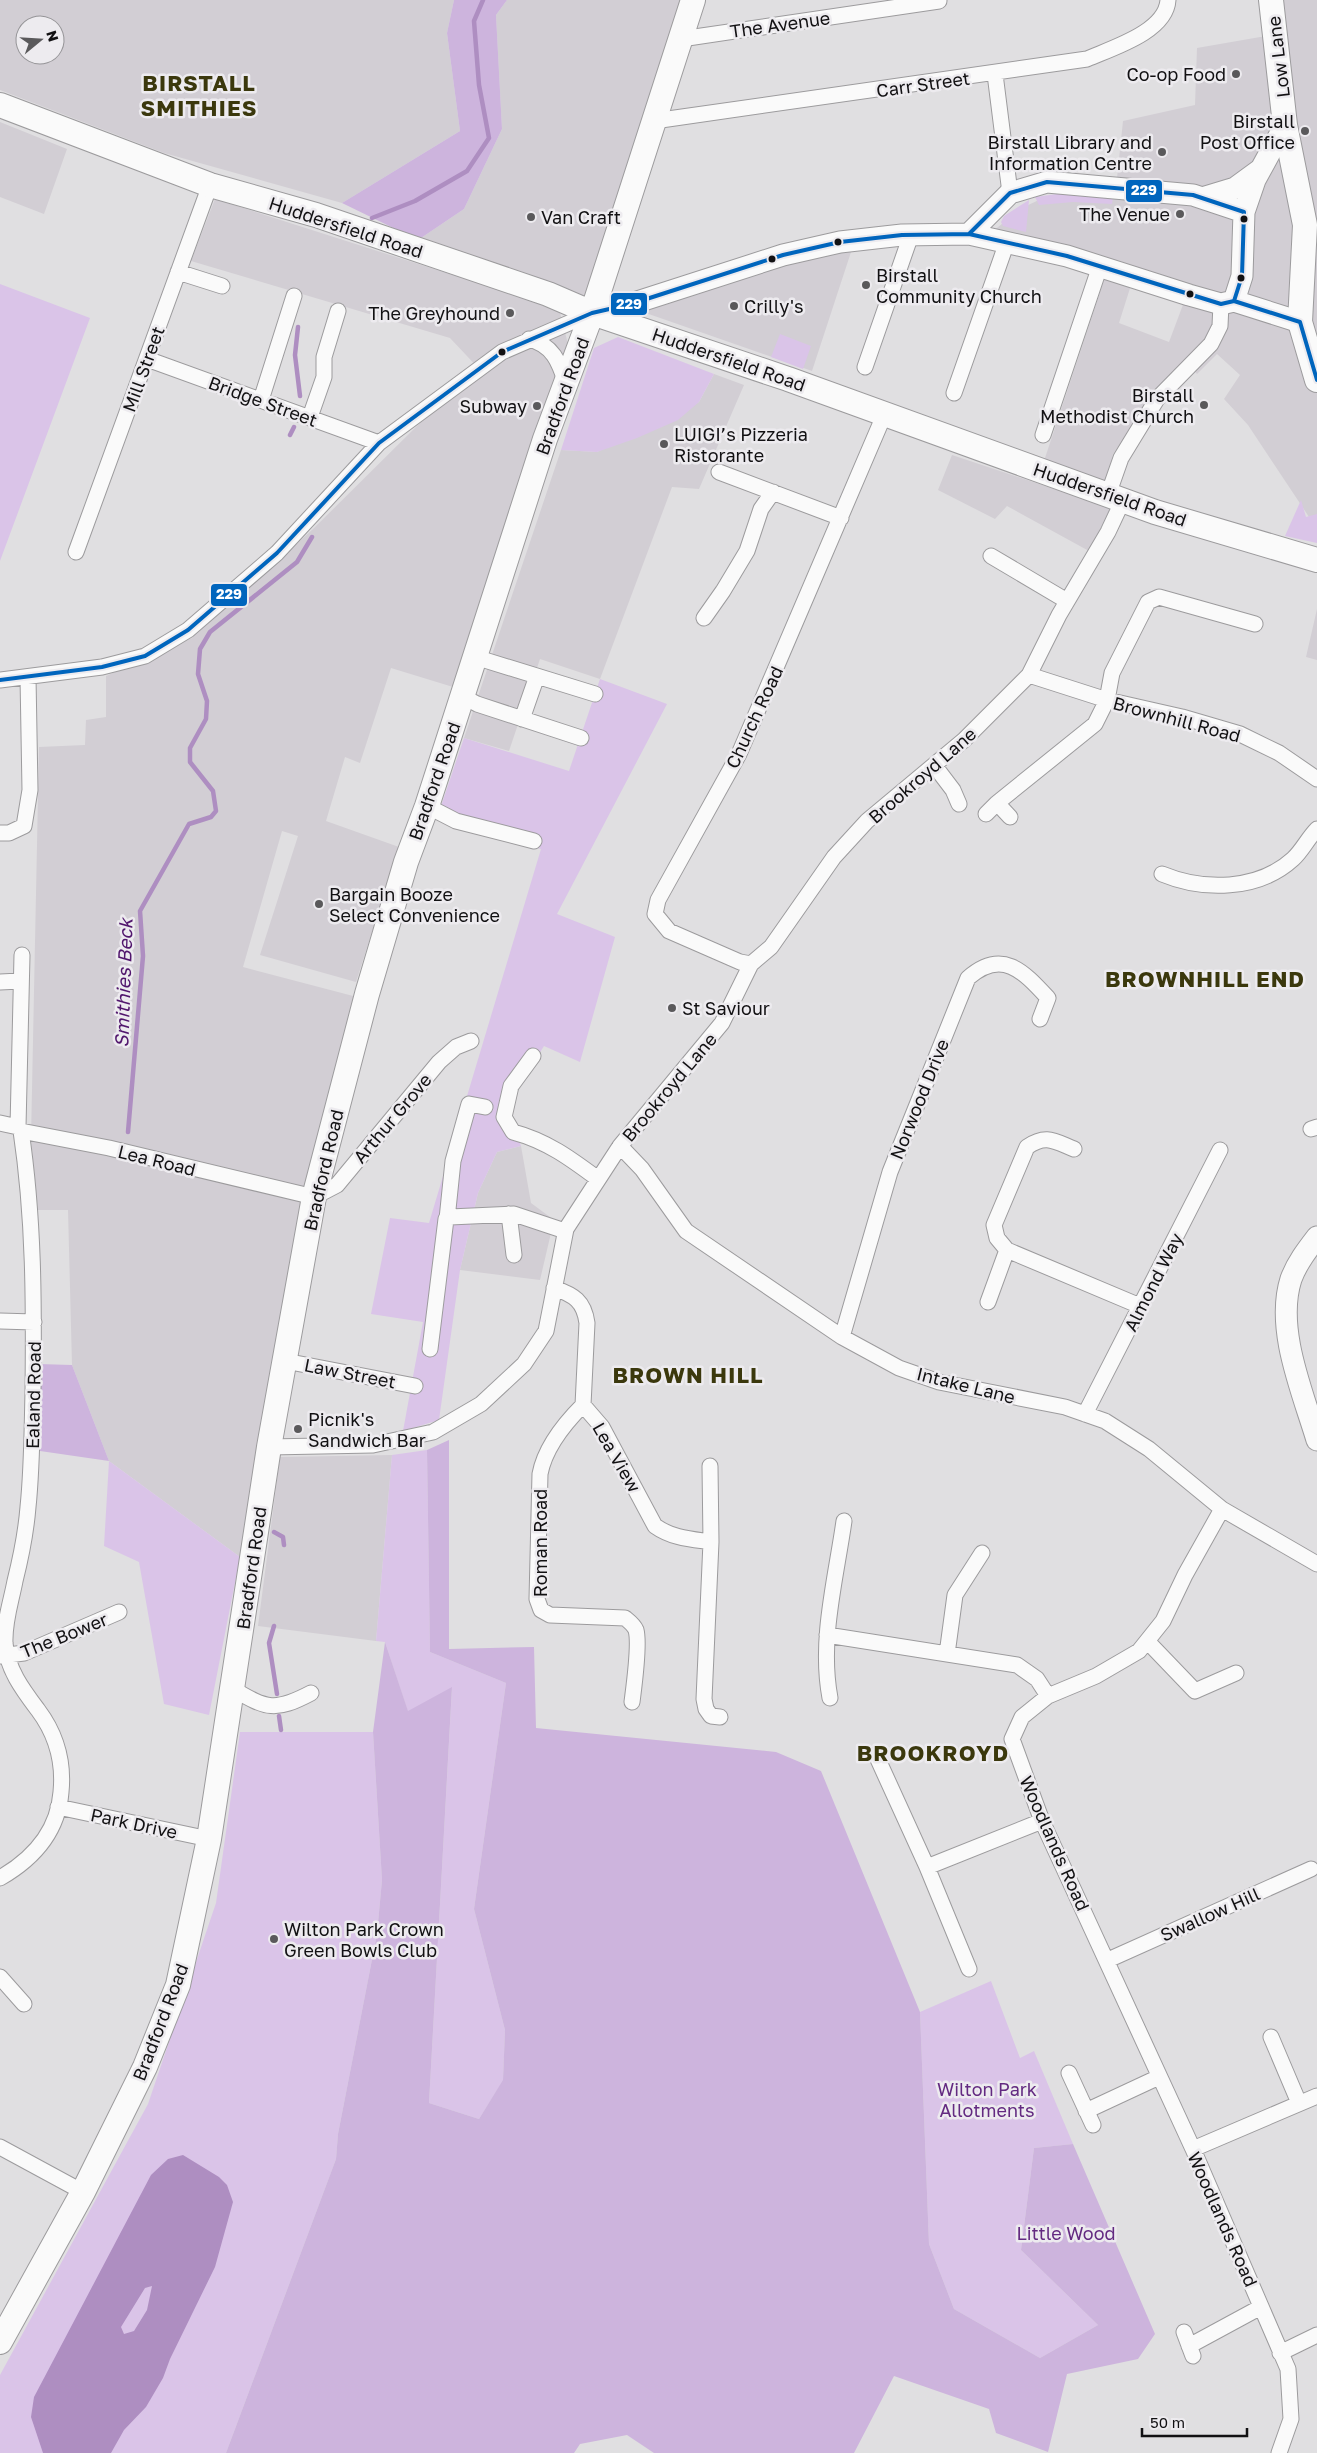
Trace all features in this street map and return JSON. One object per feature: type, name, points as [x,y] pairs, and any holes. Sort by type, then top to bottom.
[{"type":"main road","name":"Bradford Road","points":[[3,2328],[83,2192],[145,2067],[178,1984],[209,1839],[269,1447],[314,1196],[367,994],[406,862],[427,806],[545,439],[592,313],[693,0]]},
{"type":"main road","name":"Low Lane","points":[[1271,0],[1285,125],[1305,225],[1311,230],[1300,322],[1317,380]]},
{"type":"main road","name":"Huddersfield Road","points":[[0,105],[210,185],[316,215],[548,294],[592,313],[885,413],[1116,497],[1317,560]]},
{"type":"street","name":"Carr Street","points":[[654,121],[995,74],[1087,59],[1130,40],[1158,24],[1168,0]]},
{"type":"street","name":"The Avenue","points":[[681,39],[939,1]]},
{"type":"street","points":[[995,74],[1010,194]]},
{"type":"street","points":[[1228,303],[1242,276],[1244,212],[1261,169],[1285,125]]},
{"type":"street","points":[[1201,198],[1235,188],[1261,169]]},
{"type":"street","points":[[969,234],[1010,194],[1047,182],[1103,186],[1201,198],[1244,212]]},
{"type":"street","name":"Mill Street","points":[[76,552],[210,185]]},
{"type":"street","points":[[0,680],[102,667],[145,656],[188,630],[277,553],[379,443],[502,352],[592,313],[631,304],[783,255],[840,242],[911,235],[969,234],[1067,256],[1300,322]]},
{"type":"street","points":[[865,367],[911,235]]},
{"type":"street","points":[[954,393],[1007,242]]},
{"type":"street","points":[[1043,435],[1100,266]]},
{"type":"street","points":[[178,272],[222,286]]},
{"type":"street","points":[[261,400],[294,296]]},
{"type":"street","name":"Brookroyd Lane","points":[[269,1447],[373,1445],[433,1432],[481,1404],[524,1364],[546,1331],[565,1231],[598,1179],[620,1146],[722,1023],[751,964],[771,947],[841,850],[868,821],[964,740],[1029,675],[1067,601],[1108,532],[1116,497],[1121,458],[1156,400],[1211,344],[1228,303]]},
{"type":"street","points":[[310,418],[324,376],[324,356],[338,311]]},
{"type":"street","points":[[529,339],[540,342],[558,357],[566,383]]},
{"type":"street","name":"Bridge Street","points":[[147,359],[379,443]]},
{"type":"street","name":"Church Road","points":[[751,964],[740,962],[668,931],[655,914],[658,900],[739,754],[842,518],[885,413]]},
{"type":"street","points":[[719,472],[842,518]]},
{"type":"street","points":[[704,618],[747,551],[761,509],[773,492]]},
{"type":"street","points":[[991,556],[1067,601]]},
{"type":"street","points":[[986,814],[997,803],[1096,724],[1107,700],[1112,673],[1148,602],[1159,598],[1255,624]]},
{"type":"street","points":[[475,657],[595,694]]},
{"type":"street","name":"Brownhill Road","points":[[1029,675],[1107,700],[1182,717],[1240,734],[1279,753],[1317,779]]},
{"type":"street","points":[[522,719],[537,676]]},
{"type":"street","points":[[0,833],[9,833],[24,826],[30,790],[28,677]]},
{"type":"street","points":[[462,696],[476,704],[581,738]]},
{"type":"street","points":[[934,765],[953,790],[960,804]]},
{"type":"street","points":[[997,803],[1010,817]]},
{"type":"street","points":[[427,806],[456,821],[534,841]]},
{"type":"street","points":[[1162,874],[1181,882],[1220,886],[1250,882],[1271,874],[1294,858],[1306,840],[1317,829]]},
{"type":"street","name":"Ealand Road","points":[[0,1878],[22,1866],[44,1841],[58,1807],[61,1792],[62,1764],[53,1736],[39,1711],[23,1693],[4,1656],[5,1633],[24,1541],[32,1462],[33,1247],[27,1172],[19,1129],[20,981],[22,956]]},
{"type":"street","name":"Norwood Drive","points":[[842,1338],[890,1172],[968,978],[979,968],[994,962],[1012,966],[1023,972],[1048,998],[1040,1019]]},
{"type":"street","points":[[0,982],[20,981]]},
{"type":"street","name":"Arthur Grove","points":[[314,1196],[337,1185],[439,1062],[456,1046],[471,1041]]},
{"type":"street","points":[[533,1056],[511,1086],[504,1118],[513,1132],[534,1138],[559,1150],[598,1179]]},
{"type":"street","points":[[430,1349],[453,1161],[469,1104],[485,1107]]},
{"type":"street","name":"Lea Road","points":[[0,1123],[19,1129],[314,1196]]},
{"type":"street","points":[[1074,1149],[1047,1138],[1036,1141],[1027,1147],[994,1225],[998,1238],[1007,1250],[1140,1306]]},
{"type":"street","name":"Intake Lane","points":[[620,1146],[642,1169],[686,1231],[842,1338],[900,1368],[939,1382],[1064,1407],[1105,1421],[1149,1449],[1222,1510],[1317,1564]]},
{"type":"street","name":"Almond Way","points":[[1085,1414],[1220,1150]]},
{"type":"street","points":[[447,1218],[509,1214],[565,1231]]},
{"type":"street","points":[[509,1214],[514,1255]]},
{"type":"street","points":[[1317,1237],[1302,1257],[1291,1280],[1285,1319],[1294,1363],[1317,1440]]},
{"type":"street","points":[[988,1302],[1007,1250]]},
{"type":"street","name":"Lea View","points":[[554,1288],[575,1296],[581,1301],[585,1310],[587,1323],[583,1405],[602,1427],[655,1526],[666,1534],[682,1539],[711,1542]]},
{"type":"street","points":[[0,1321],[34,1322]]},
{"type":"street","name":"Law Street","points":[[285,1361],[415,1386]]},
{"type":"street","name":"Roman Road","points":[[583,1405],[565,1423],[543,1462],[537,1556],[537,1599],[541,1610],[550,1615],[626,1618],[631,1623],[636,1631],[632,1702]]},
{"type":"street","points":[[710,1466],[711,1542],[704,1698],[706,1709],[710,1716],[720,1717]]},
{"type":"street","name":"Woodlands Road","points":[[1222,1510],[1185,1575],[1163,1620],[1139,1650],[1096,1676],[1048,1696],[1022,1717],[1012,1739],[1042,1821],[1108,1960],[1158,2077],[1193,2149],[1288,2369],[1291,2419],[1279,2453]]},
{"type":"street","points":[[830,1698],[827,1682],[827,1635],[844,1521]]},
{"type":"street","points":[[947,1654],[955,1595],[982,1553]]},
{"type":"street","name":"The Bower","points":[[4,1656],[24,1653],[119,1612]]},
{"type":"street","points":[[827,1635],[1017,1665],[1037,1679],[1048,1696]]},
{"type":"street","points":[[1147,1641],[1195,1691],[1236,1672]]},
{"type":"street","points":[[233,1689],[260,1705],[288,1705],[311,1693]]},
{"type":"street","points":[[876,1755],[927,1867],[969,1969]]},
{"type":"street","name":"Park Drive","points":[[58,1807],[209,1839]]},
{"type":"street","points":[[927,1867],[1042,1821]]},
{"type":"street","name":"Swallow Hill","points":[[1108,1960],[1312,1869]]},
{"type":"street","points":[[0,1977],[24,2004]]},
{"type":"street","points":[[1271,2037],[1300,2103]]},
{"type":"street","points":[[1069,2073],[1090,2118],[1158,2077]]},
{"type":"street","points":[[1193,2149],[1317,2096]]},
{"type":"street","points":[[0,2147],[83,2192]]},
{"type":"street","name":"Woodlands Road","points":[[1188,2345],[1261,2307]]},
{"type":"street","points":[[1280,2353],[1317,2335]]},
{"type":"shaded area","points":[[0,0],[454,0],[447,33],[460,131],[342,203],[164,153],[0,90]]},
{"type":"shaded area","points":[[507,0],[681,0],[584,298],[418,240],[464,209],[502,129],[496,15]]},
{"type":"shaded area","points":[[1278,0],[1317,0],[1317,529],[1248,425],[1224,399],[1240,375],[1217,354],[1197,374],[1186,361],[1151,398],[1113,454],[1106,483],[1044,461],[1106,274],[1131,285],[1119,323],[1169,342],[1184,302],[993,231],[1022,208],[1043,198],[1113,197],[1123,121],[1195,105],[1197,48],[1266,36]]},
{"type":"shaded area","points":[[0,122],[67,149],[44,214],[0,197]]},
{"type":"shaded area","points":[[215,199],[559,309],[568,344],[453,687],[391,668],[360,763],[345,757],[326,821],[399,847],[356,982],[260,955],[298,836],[282,831],[243,967],[357,997],[309,1176],[240,1557],[109,1461],[72,1365],[68,1210],[38,1210],[31,1139],[39,747],[85,745],[86,720],[106,717],[106,676],[192,638],[313,529],[421,422],[483,373],[450,338],[191,261]]},
{"type":"shaded area","points":[[852,249],[812,371],[643,312],[655,304],[814,255]]},
{"type":"shaded area","points":[[714,374],[744,385],[699,489],[672,487],[600,679],[540,659],[509,751],[464,738],[561,450],[597,452],[699,402]]},
{"type":"shaded area","points":[[952,455],[1111,508],[1089,551],[1007,506],[995,519],[938,490]]},
{"type":"shaded area","points":[[1317,609],[1317,660],[1306,657]]},
{"type":"shaded area","points":[[521,1146],[531,1203],[554,1220],[540,1280],[460,1270],[478,1193],[497,1152]]},
{"type":"shaded area","points":[[392,1455],[376,1641],[258,1626],[280,1457]]},
{"type":"shaded area","points":[[183,2155],[219,2177],[227,2185],[233,2202],[215,2267],[170,2359],[163,2378],[146,2407],[124,2430],[111,2453],[43,2453],[31,2417],[34,2397],[151,2175],[168,2159]],"holes":[[[152,2286],[147,2310],[134,2331],[124,2334],[121,2327],[145,2288]]]},
{"type":"green space","points":[[454,0],[507,0],[496,15],[502,129],[464,209],[418,240],[342,203],[460,131],[447,33]]},
{"type":"green space","points":[[1064,193],[1113,197],[1112,204],[1073,202],[1039,205],[1035,197]]},
{"type":"green space","points":[[1029,200],[1026,232],[1003,226],[1001,222],[1004,216]]},
{"type":"green space","points":[[0,284],[90,318],[0,561]]},
{"type":"green space","points":[[780,334],[811,346],[803,369],[771,357]]},
{"type":"green space","points":[[618,337],[714,374],[699,402],[678,420],[637,438],[597,452],[561,450],[594,348]]},
{"type":"green space","points":[[1301,500],[1306,517],[1317,514],[1317,543],[1285,536]]},
{"type":"green space","points":[[600,679],[667,704],[557,914],[615,937],[580,1062],[544,1046],[518,1087],[510,1118],[521,1146],[497,1152],[478,1193],[460,1270],[439,1420],[403,1431],[423,1322],[371,1314],[390,1218],[429,1223],[541,849],[469,830],[437,818],[464,738],[569,771]]},
{"type":"green space","points":[[38,1364],[72,1365],[109,1461],[40,1451]]},
{"type":"green space","name":"Little Wood","points":[[449,1440],[449,1649],[534,1647],[536,1728],[776,1752],[821,1771],[920,2012],[929,2244],[954,2309],[1040,2358],[1098,2325],[1021,2250],[1034,2148],[1073,2144],[1155,2334],[1138,2359],[1067,2374],[1048,2452],[996,2433],[989,2409],[894,2376],[854,2453],[654,2453],[627,2435],[580,2444],[574,2453],[226,2453],[336,2159],[338,2134],[377,1934],[382,1880],[373,1732],[385,1642],[408,1711],[452,1687],[429,2103],[479,2119],[503,2080],[505,2030],[474,1909],[506,1683],[430,1652],[427,1450]]},
{"type":"green space","points":[[427,1450],[430,1652],[506,1683],[474,1909],[505,2030],[503,2081],[479,2119],[429,2103],[452,1688],[408,1712],[385,1642],[376,1641],[392,1455]]},
{"type":"green space","points":[[109,1461],[240,1557],[209,1715],[164,1704],[139,1562],[104,1546]]},
{"type":"green space","points":[[240,1732],[373,1732],[382,1880],[377,1934],[338,2134],[336,2159],[226,2453],[0,2453],[0,2375],[148,2104],[216,1903]]},
{"type":"green space","name":"Wilton Park Allotments","points":[[991,1981],[1020,2058],[1034,2051],[1073,2144],[1034,2148],[1021,2250],[1098,2325],[1040,2358],[954,2309],[929,2244],[920,2012]]},
{"type":"waterway","name":"Smithies Beck","points":[[372,218],[415,201],[467,171],[489,138],[479,85],[474,21],[483,0]]},
{"type":"waterway","name":"Smithies Beck","points":[[298,327],[295,355],[300,396]]},
{"type":"waterway","name":"Smithies Beck","points":[[290,435],[294,427]]},
{"type":"waterway","name":"Smithies Beck","points":[[128,1132],[143,956],[140,911],[189,824],[211,817],[216,811],[213,791],[190,762],[190,748],[206,719],[207,701],[198,674],[200,649],[210,632],[297,562],[312,537]]},
{"type":"waterway","name":"Smithies Beck","points":[[274,1532],[283,1537],[284,1545]]},
{"type":"waterway","name":"Smithies Beck","points":[[274,1626],[269,1643],[277,1694]]},
{"type":"waterway","name":"Smithies Beck","points":[[279,1716],[281,1730]]},
{"type":"transit line","name":"229","points":[[969,234],[1010,193],[1047,182],[1193,195],[1244,212],[1242,276],[1234,301]]},
{"type":"transit line","name":"229","points":[[0,680],[102,667],[145,656],[188,630],[277,553],[379,443],[502,352],[592,313],[631,304],[783,255],[840,242],[902,235],[969,234],[1067,256],[1221,304],[1234,301],[1300,322],[1317,380]]},
{"type":"place","name":"Co-op Food","points":[[1236,74]]},
{"type":"place","name":"Birstall Post Office","points":[[1305,131]]},
{"type":"place","name":"Birstall Library and Information Centre","points":[[1162,152]]},
{"type":"place","name":"The Venue","points":[[1180,214]]},
{"type":"place","name":"Van Craft","points":[[531,217]]},
{"type":"place","name":"Birstall Community Church","points":[[866,285]]},
{"type":"place","name":"Crilly's","points":[[734,306]]},
{"type":"place","name":"The Greyhound","points":[[510,313]]},
{"type":"place","name":"Birstall Methodist Church","points":[[1204,405]]},
{"type":"place","name":"Subway","points":[[537,406]]},
{"type":"place","name":"LUIGI’s Pizzeria Ristorante","points":[[664,444]]},
{"type":"place","name":"Bargain Booze Select Convenience","points":[[319,904]]},
{"type":"place","name":"St Saviour","points":[[672,1008]]},
{"type":"place","name":"Picnik's Sandwich Bar","points":[[298,1429]]},
{"type":"place","name":"Wilton Park Crown Green Bowls Club","points":[[274,1939]]},
{"type":"district","name":"BIRSTALL SMITHIES","points":[[199,94]]},
{"type":"district","name":"BROWNHILL END","points":[[1205,978]]},
{"type":"district","name":"BROWN HILL","points":[[688,1374]]},
{"type":"district","name":"BROOKROYD","points":[[933,1752]]}]
